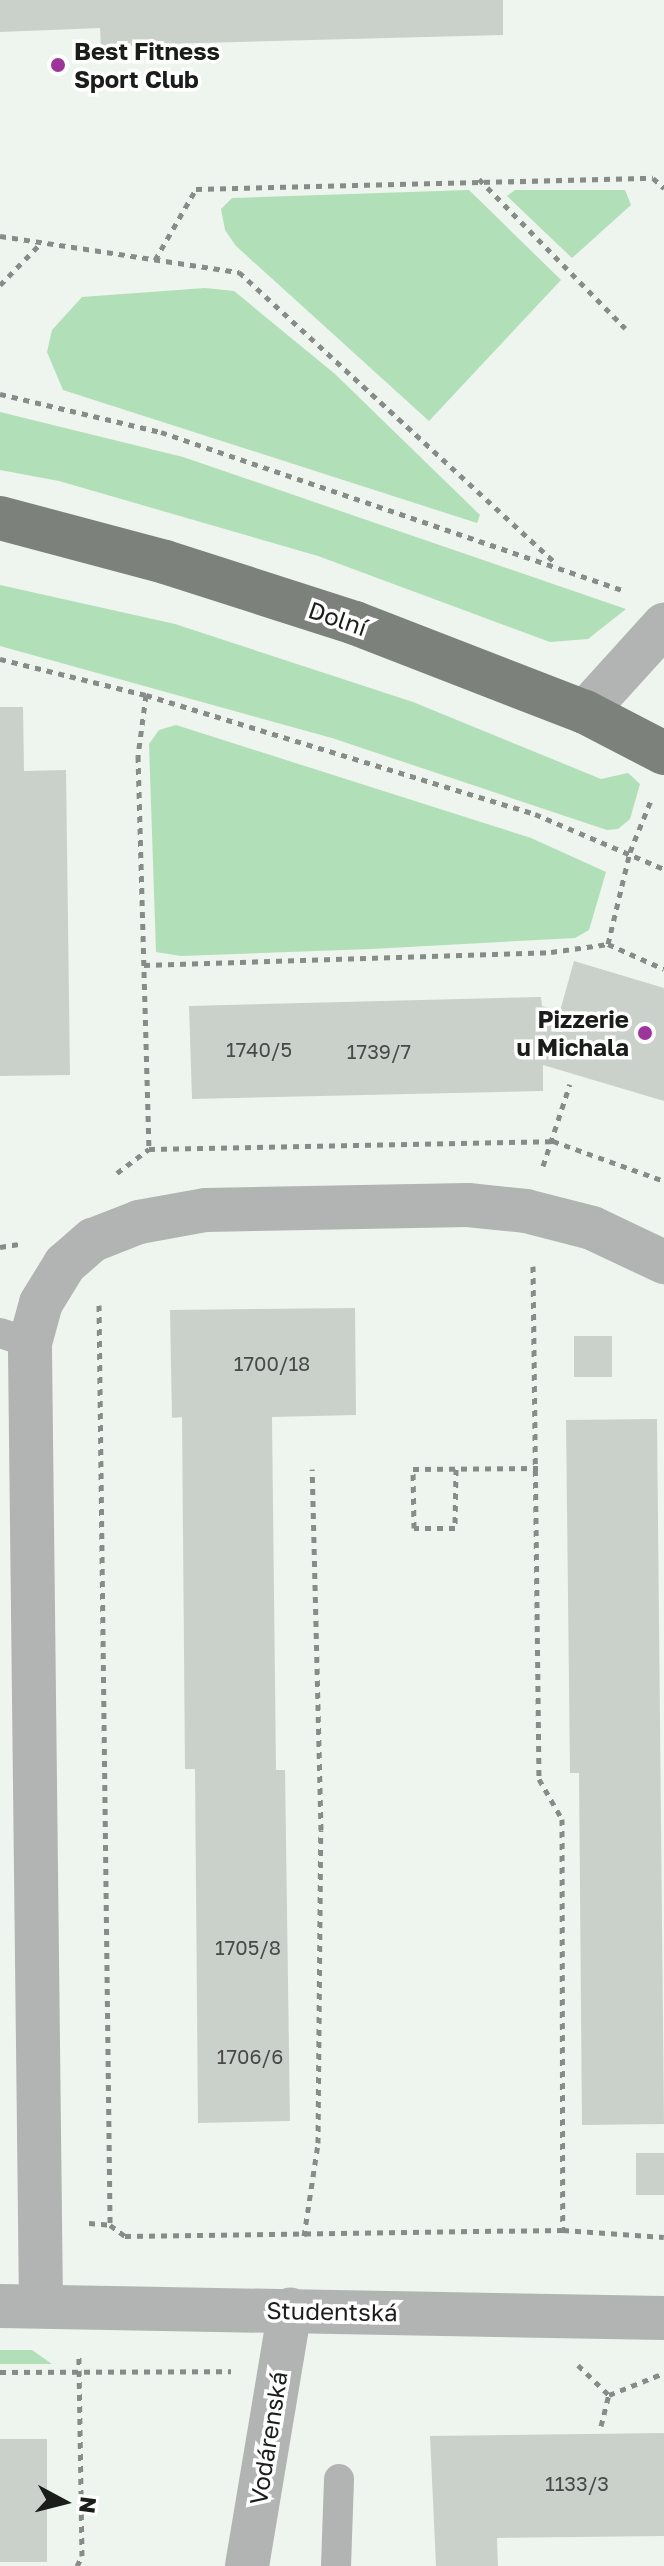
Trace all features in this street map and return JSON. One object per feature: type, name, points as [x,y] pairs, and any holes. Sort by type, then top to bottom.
[{"type":"main road","name":"Dolní","points":[[0,518],[165,562],[355,623],[585,712],[664,753]]},
{"type":"street","points":[[585,712],[649,610]]},
{"type":"street","points":[[20,2305],[15,1338],[65,1264],[93,1240],[139,1222],[206,1210],[468,1205],[537,1214],[592,1228],[664,1262]]},
{"type":"street","name":"Studentská","points":[[20,2305],[664,2318]]},
{"type":"street","name":"Vodárenská","points":[[247,2566],[290,2310]]},
{"type":"lane","points":[[336,2566],[339,2479]]},
{"type":"path","points":[[479,178],[625,328]]},
{"type":"path","points":[[155,260],[196,189],[479,178],[653,178],[664,188]]},
{"type":"path","points":[[0,236],[239,272],[558,565]]},
{"type":"path","points":[[0,285],[41,243]]},
{"type":"path","points":[[0,394],[161,432],[558,565],[649,610]]},
{"type":"path","points":[[0,659],[146,695],[535,814],[664,869]]},
{"type":"path","points":[[146,695],[138,756],[149,1149],[553,1141],[664,1181]]},
{"type":"path","points":[[608,944],[630,852],[653,797]]},
{"type":"path","points":[[144,965],[551,952],[608,944],[664,969]]},
{"type":"path","points":[[553,1141],[570,1084]]},
{"type":"path","points":[[537,1214],[533,1257],[538,1468],[539,1779],[562,1819],[563,2230]]},
{"type":"path","points":[[93,1240],[99,1296],[110,2225],[125,2236],[304,2236],[563,2230],[664,2237]]},
{"type":"path","points":[[0,1247],[20,1244]]},
{"type":"path","points":[[456,1469],[455,1528],[414,1528],[413,1469],[538,1468]]},
{"type":"path","points":[[304,2236],[318,2127],[321,1830],[312,1469]]},
{"type":"path","points":[[0,2372],[279,2370]]},
{"type":"path","points":[[77,2566],[82,2556],[79,2372]]},
{"type":"path","points":[[601,2426],[609,2395],[664,2373]]},
{"type":"green space","points":[[469,190],[561,280],[429,421],[236,246],[225,230],[221,209],[232,198]]},
{"type":"green space","points":[[515,190],[625,190],[631,205],[572,258],[507,196]]},
{"type":"green space","points":[[205,288],[234,291],[335,374],[480,515],[477,523],[63,390],[47,352],[52,330],[82,297]]},
{"type":"green space","points":[[0,412],[183,457],[626,609],[588,639],[550,642],[318,556],[59,481],[0,470]]},
{"type":"green space","points":[[0,585],[175,624],[413,702],[601,779],[628,773],[640,784],[630,819],[618,829],[607,830],[332,738],[0,646]]},
{"type":"green space","points":[[176,725],[531,838],[606,872],[589,930],[575,938],[371,949],[181,956],[156,952],[149,744],[159,730]]},
{"type":"green space","points":[[0,2350],[32,2350],[52,2364],[0,2364]]},
{"type":"building","points":[[0,0],[503,0],[503,35],[164,44],[164,52],[147,45],[101,47],[100,28],[0,32]]},
{"type":"building","points":[[0,707],[23,707],[24,771],[66,770],[70,1075],[0,1076]]},
{"type":"building","points":[[574,961],[664,988],[664,1101],[543,1065],[543,1091],[192,1099],[189,1006],[541,997],[542,1006],[560,1011]]},
{"type":"building","points":[[355,1308],[356,1415],[272,1417],[276,1770],[285,1770],[290,2121],[198,2123],[195,1769],[185,1769],[182,1417],[172,1418],[170,1310]]},
{"type":"building","points":[[574,1336],[612,1336],[612,1377],[574,1377]]},
{"type":"building","points":[[657,1419],[664,2124],[582,2125],[579,1773],[570,1773],[566,1420]]},
{"type":"building","points":[[636,2153],[664,2153],[664,2195],[636,2195]]},
{"type":"building","points":[[664,2433],[664,2536],[497,2538],[498,2566],[436,2566],[430,2436]]},
{"type":"building","points":[[0,2439],[47,2439],[47,2562],[0,2562]]},
{"type":"place","name":"Best Fitness Sport Club","points":[[58,65]]},
{"type":"place","name":"Pizzerie u Michala","points":[[645,1033]]}]
